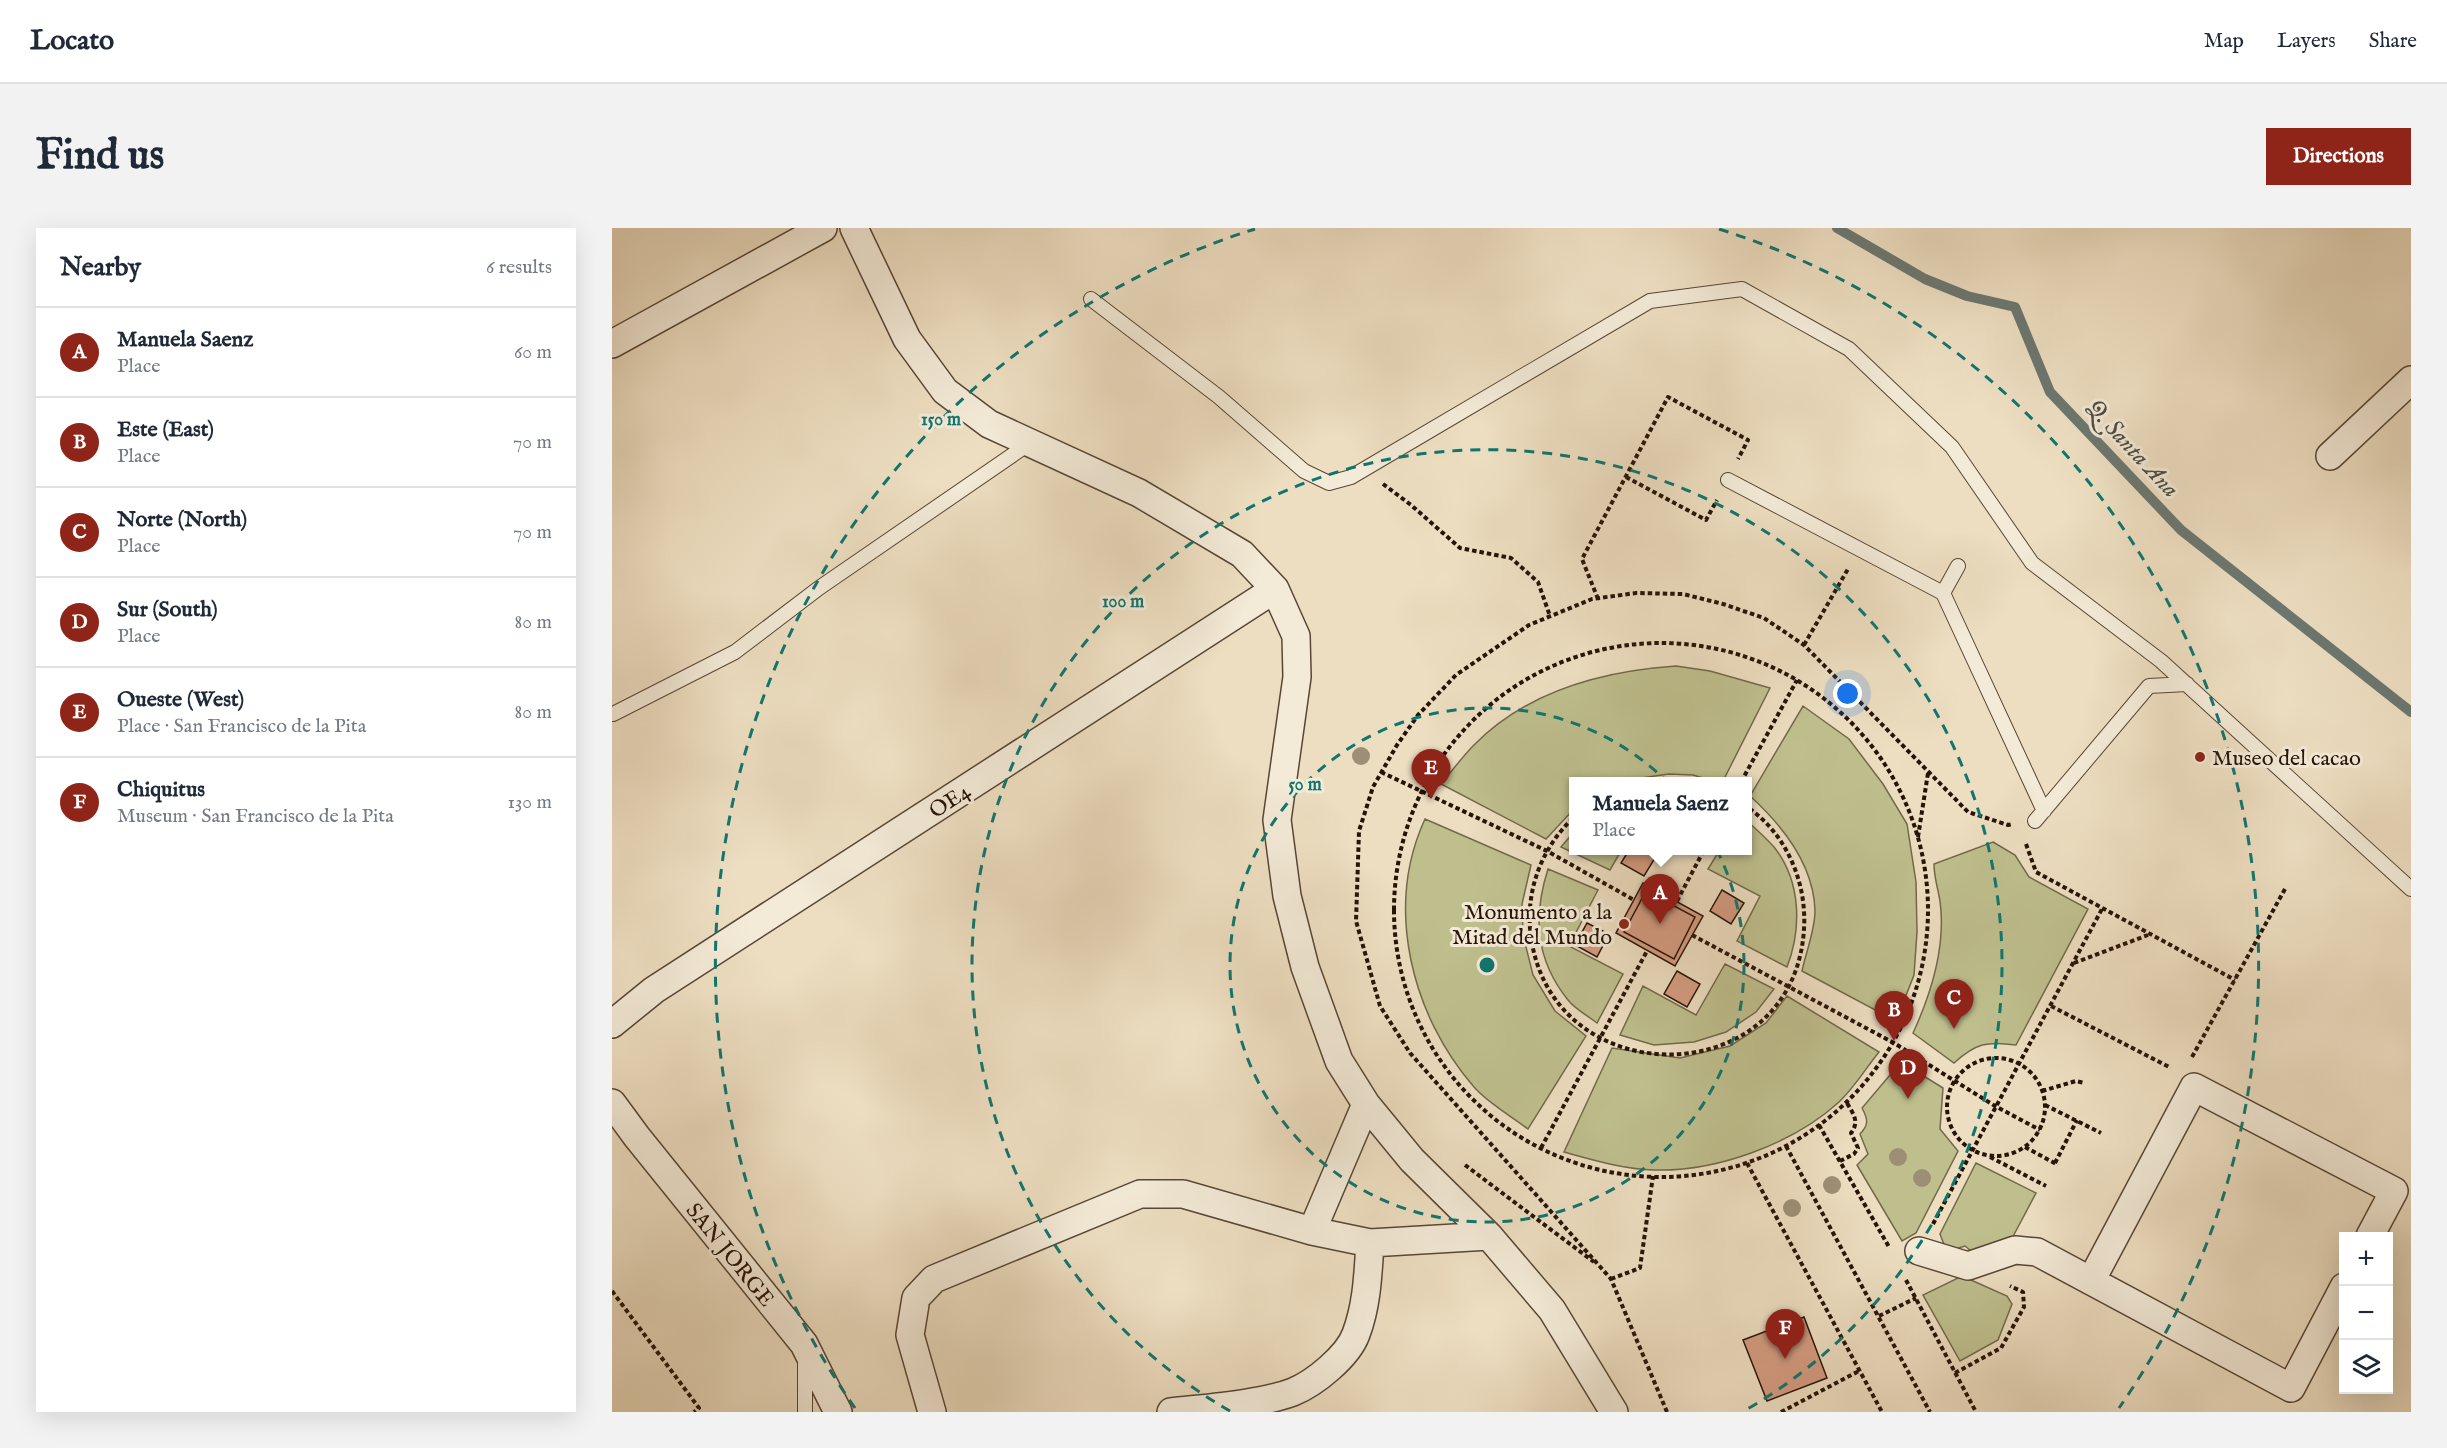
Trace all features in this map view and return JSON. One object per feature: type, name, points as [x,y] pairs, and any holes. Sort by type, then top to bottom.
[{"type":"street","points":[[612,344],[823,228]]},
{"type":"street","points":[[854,228],[907,339],[945,391],[989,424],[1139,493],[1214,537],[1242,554],[1275,589],[1296,636],[1297,677],[1277,820],[1287,896],[1305,967],[1339,1061],[1366,1104],[1412,1160],[1489,1236],[1552,1310],[1614,1412]]},
{"type":"street","points":[[2330,456],[2411,380]]},
{"type":"street","name":"OE4","points":[[618,1018],[654,990],[1275,589]]},
{"type":"street","points":[[2091,1281],[2188,1080],[2394,1191],[2372,1232]]},
{"type":"street","name":"SAN JORGE","points":[[612,1103],[806,1348],[838,1412]]},
{"type":"street","points":[[1312,1231],[1366,1104]]},
{"type":"street","points":[[932,1412],[909,1335],[916,1298],[934,1279],[1140,1194],[1183,1194],[1312,1231],[1370,1243],[1489,1236]]},
{"type":"street","points":[[1171,1412],[1242,1403],[1293,1392],[1335,1364],[1355,1336],[1365,1301],[1370,1243]]},
{"type":"street","points":[[1919,1251],[1968,1266],[2015,1250],[2037,1252],[2291,1388],[2339,1295]]},
{"type":"lane","points":[[1091,299],[1219,397],[1304,471],[1329,483],[1351,477],[1650,301],[1742,289],[1849,349],[1952,447],[2032,563],[2161,661],[2411,890]]},
{"type":"lane","points":[[613,714],[735,652],[819,588],[1030,443]]},
{"type":"lane","points":[[1728,480],[1943,593],[2039,816],[2149,686],[2187,684]]},
{"type":"lane","points":[[1943,593],[1959,566]]},
{"type":"lane","points":[[805,1412],[806,1348]]},
{"type":"path","points":[[1598,599],[1582,559],[1668,398],[1748,440],[1706,520],[1626,477]]},
{"type":"path","points":[[1363,470],[1411,504],[1460,548],[1511,558],[1538,582],[1550,616]]},
{"type":"path","points":[[1804,645],[1858,550]]},
{"type":"path","points":[[1667,1412],[1611,1279],[1410,1053],[1380,1006],[1356,921],[1356,879],[1359,831],[1373,787],[1381,772],[1418,715],[1456,675],[1528,625],[1598,599],[1636,593],[1683,594],[1724,604],[1764,618],[1804,645],[1968,812],[2008,825],[2039,816]]},
{"type":"path","points":[[1644,644],[1703,647],[1742,657],[1797,680],[1846,719],[1871,746],[1896,784],[1918,838],[1927,879],[1926,952],[1918,987],[1894,1043],[1867,1083],[1813,1131],[1747,1163],[1713,1172],[1653,1176],[1603,1170],[1541,1148],[1505,1126],[1454,1078],[1433,1049],[1417,1018],[1405,985],[1397,951],[1395,881],[1401,847],[1420,792],[1442,756],[1481,712],[1530,677],[1584,654],[1644,644]]},
{"type":"path","points":[[1744,777],[1797,680]]},
{"type":"path","points":[[1381,772],[1547,851],[1634,900]]},
{"type":"path","points":[[1918,838],[1928,772]]},
{"type":"path","points":[[1569,823],[1547,851],[1536,874],[1531,896],[1531,941],[1537,963],[1558,1002],[1573,1018],[1600,1038],[1629,1050],[1649,1055],[1689,1055],[1728,1043],[1761,1020],[1788,986],[1800,956],[1804,938],[1804,902],[1801,884],[1795,867],[1777,836],[1752,812]]},
{"type":"path","points":[[2019,823],[2036,872],[2235,980]]},
{"type":"path","points":[[1677,901],[1701,855]]},
{"type":"path","points":[[2051,1006],[2188,1080],[2235,980],[2285,889]]},
{"type":"path","points":[[1919,1251],[2102,909]]},
{"type":"path","points":[[2073,964],[2149,934]]},
{"type":"path","points":[[1692,935],[1894,1043],[1995,1107],[2040,1130]]},
{"type":"path","points":[[1541,1148],[1647,951]]},
{"type":"path","points":[[1987,1155],[2003,1156],[2025,1147],[2040,1130],[2045,1105],[2036,1080],[2019,1064],[2002,1059],[1988,1059],[1963,1071],[1954,1082],[1948,1096],[1947,1112],[1951,1127],[1959,1140],[1972,1150],[1987,1155],[2046,1186]]},
{"type":"path","points":[[2042,1092],[2076,1081],[2085,1083]]},
{"type":"path","points":[[1840,1161],[1854,1154],[1858,1148],[1851,1133],[1856,1126],[1856,1120],[1847,1103]]},
{"type":"path","points":[[2045,1105],[2101,1133]]},
{"type":"path","points":[[2025,1147],[2057,1164],[2077,1120]]},
{"type":"path","points":[[1786,1146],[1930,1412]]},
{"type":"path","points":[[1455,1158],[1601,1268]]},
{"type":"path","points":[[1747,1163],[1882,1412]]},
{"type":"path","points":[[1611,1279],[1640,1268],[1653,1176]]},
{"type":"path","points":[[1955,1372],[2001,1348],[2024,1307],[2023,1292],[1968,1266]]},
{"type":"path","points":[[612,1291],[699,1407],[694,1412]]},
{"type":"path","points":[[1879,1316],[1916,1298]]},
{"type":"path","points":[[1781,1412],[1859,1371]]},
{"type":"green space","points":[[1676,666],[1710,671],[1770,688],[1725,777],[1669,774],[1648,777],[1569,777],[1569,814],[1546,839],[1441,784],[1470,750],[1495,726],[1518,711],[1567,687],[1621,673]]},
{"type":"green space","points":[[1803,706],[1849,739],[1883,784],[1907,824],[1916,882],[1917,932],[1914,975],[1896,1021],[1802,971],[1815,918],[1809,878],[1803,862],[1785,833],[1752,798],[1752,793]]},
{"type":"green space","points":[[1425,819],[1531,865],[1522,904],[1523,935],[1533,975],[1555,1011],[1586,1036],[1528,1129],[1474,1087],[1452,1059],[1434,1028],[1420,994],[1411,960],[1406,924],[1407,888],[1413,853]]},
{"type":"green space","points":[[1752,826],[1774,847],[1790,875],[1796,905],[1795,937],[1787,967],[1737,941],[1760,896],[1708,869],[1717,855],[1752,855]]},
{"type":"green space","points":[[1569,838],[1569,851],[1561,847]]},
{"type":"green space","points":[[1993,842],[2015,855],[2029,877],[2088,909],[2016,1045],[1997,1043],[1982,1045],[1969,1051],[1954,1063],[1913,1033],[1926,1002],[1939,952],[1941,918],[1934,864]]},
{"type":"green space","points":[[1578,855],[1619,855],[1610,870]]},
{"type":"green space","points":[[1548,869],[1598,890],[1569,946],[1623,974],[1597,1023],[1568,1000],[1557,985],[1543,953],[1539,920],[1543,886]]},
{"type":"green space","points":[[1725,964],[1774,989],[1756,1012],[1726,1032],[1694,1042],[1654,1045],[1620,1035],[1643,986],[1696,1015]]},
{"type":"green space","points":[[1787,996],[1879,1052],[1839,1102],[1820,1117],[1777,1142],[1728,1160],[1703,1166],[1654,1170],[1631,1168],[1564,1152],[1612,1048],[1680,1058],[1730,1046],[1766,1023]]},
{"type":"green space","points":[[1901,1062],[1943,1088],[1940,1129],[1958,1151],[1916,1233],[1902,1241],[1857,1165],[1868,1154],[1860,1134],[1867,1122],[1862,1108]]},
{"type":"green space","points":[[1976,1163],[2036,1193],[2009,1244],[1976,1255],[1965,1246],[1955,1249],[1945,1247],[1940,1234]]},
{"type":"green space","points":[[1962,1276],[2007,1296],[2012,1304],[1998,1340],[1960,1361],[1923,1295]]},
{"type":"building","points":[[1626,855],[1657,855],[1644,876],[1621,863]]},
{"type":"building","name":"Monumento a la Mitad del Mundo","points":[[1643,883],[1703,916],[1675,966],[1616,933]],"holes":[[[1646,891],[1695,917],[1674,959],[1624,932]]]},
{"type":"building","points":[[1722,890],[1744,903],[1731,924],[1710,911]]},
{"type":"building","points":[[1646,891],[1695,917],[1674,959],[1624,932]]},
{"type":"building","points":[[1587,923],[1609,934],[1597,957],[1575,945]]},
{"type":"building","points":[[1677,971],[1700,984],[1687,1007],[1664,994]]},
{"type":"building","points":[[1804,1317],[1827,1378],[1767,1401],[1743,1340]]},
{"type":"waterway","name":"Q. Santa Ana","points":[[1837,228],[1925,279],[1967,296],[2015,307],[2050,392],[2181,530],[2411,712]]},
{"type":"place","name":"Museo del cacao","points":[[2200,757]]},
{"type":"place","name":"Oueste (West)","points":[[1431,799]]},
{"type":"place","name":"Monumento a la Mitad del Mundo","points":[[1624,924]]},
{"type":"place","name":"Manuela Saenz","points":[[1660,924]]},
{"type":"place","name":"Norte (North)","points":[[1954,1029]]},
{"type":"place","name":"Este (East)","points":[[1894,1041]]},
{"type":"place","name":"Sur (South)","points":[[1908,1099]]},
{"type":"place","name":"Chiquitus","points":[[1785,1359]]}]
